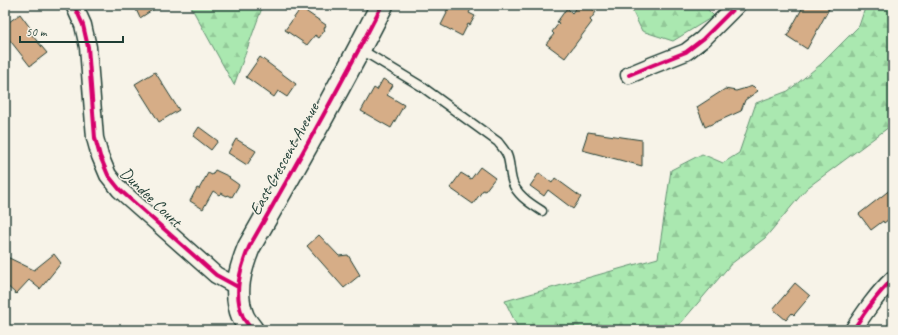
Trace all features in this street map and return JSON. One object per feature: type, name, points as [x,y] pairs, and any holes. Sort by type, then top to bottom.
[{"type":"street","name":"Dundee Court","points":[[74,5],[83,25],[88,47],[96,138],[100,156],[108,175],[120,190],[216,275],[238,287]]},
{"type":"street","name":"East Crescent Avenue","points":[[252,330],[243,317],[238,302],[239,276],[242,264],[249,247],[306,148],[360,49],[382,5]]},
{"type":"street","points":[[628,76],[686,52],[703,39],[737,5]]},
{"type":"street","points":[[853,330],[867,308],[885,286],[893,279]]},
{"type":"lane","points":[[360,49],[421,86],[498,142],[508,155],[514,186],[527,201],[542,212]]},
{"type":"green space","points":[[190,5],[263,5],[234,85]]},
{"type":"green space","points":[[625,5],[703,5],[714,16],[673,41],[642,31],[631,8]]},
{"type":"green space","points":[[866,5],[893,5],[893,124],[807,188],[765,238],[731,264],[675,330],[519,330],[505,301],[658,258],[671,170],[702,154],[723,163],[739,153],[756,103],[788,91],[821,64],[859,26]]},
{"type":"building","points":[[134,5],[156,5],[157,7],[140,18]]},
{"type":"building","points":[[450,5],[473,5],[469,13],[475,16],[470,25],[468,24],[462,36],[441,25]]},
{"type":"building","points":[[578,5],[587,5],[596,12],[590,20],[592,22],[565,58],[546,44],[554,34],[552,32],[559,23],[557,22],[567,8],[572,13]]},
{"type":"building","points":[[804,5],[824,5],[830,7],[807,49],[787,36]]},
{"type":"building","points":[[301,8],[326,25],[325,30],[319,38],[315,35],[307,45],[285,30]]},
{"type":"building","points":[[20,14],[34,33],[32,35],[47,53],[30,66],[5,34],[5,25]]},
{"type":"building","points":[[260,57],[296,84],[287,97],[278,91],[274,97],[246,77]]},
{"type":"building","points":[[155,72],[179,110],[159,122],[135,84]]},
{"type":"building","points":[[383,79],[393,85],[387,95],[404,105],[391,128],[361,111],[374,88],[377,90]]},
{"type":"building","points":[[753,86],[758,91],[745,100],[741,111],[705,127],[697,107],[725,89],[736,91]]},
{"type":"building","points":[[199,127],[218,141],[211,150],[193,136]]},
{"type":"building","points":[[588,132],[642,140],[642,166],[582,150]]},
{"type":"building","points":[[236,139],[256,151],[247,165],[228,153]]},
{"type":"building","points":[[480,167],[495,178],[485,191],[483,190],[473,204],[450,188],[461,173],[471,179]]},
{"type":"building","points":[[215,170],[230,177],[229,178],[239,185],[232,197],[221,193],[219,195],[213,191],[203,209],[190,201],[208,173],[212,175]]},
{"type":"building","points":[[539,173],[552,183],[555,178],[581,197],[573,209],[548,190],[544,196],[530,186]]},
{"type":"building","points":[[891,189],[893,192],[893,216],[871,230],[859,214]]},
{"type":"building","points":[[319,235],[339,256],[348,255],[360,275],[344,288],[307,246]]},
{"type":"building","points":[[54,254],[61,263],[40,289],[29,280],[16,294],[5,284],[5,256],[34,270]]},
{"type":"building","points":[[795,283],[810,296],[794,315],[792,313],[786,320],[773,309]]},
{"type":"building","points":[[399,326],[403,330],[396,330]]},
{"type":"cycle path","points":[[74,5],[83,25],[88,47],[95,138],[100,156],[108,175],[120,190],[216,275],[238,287]]},
{"type":"cycle path","points":[[252,330],[243,317],[238,299],[239,281],[249,247],[317,127],[382,5]]},
{"type":"cycle path","points":[[629,75],[686,52],[703,39],[737,5]]},
{"type":"cycle path","points":[[853,330],[876,297],[893,279]]}]
